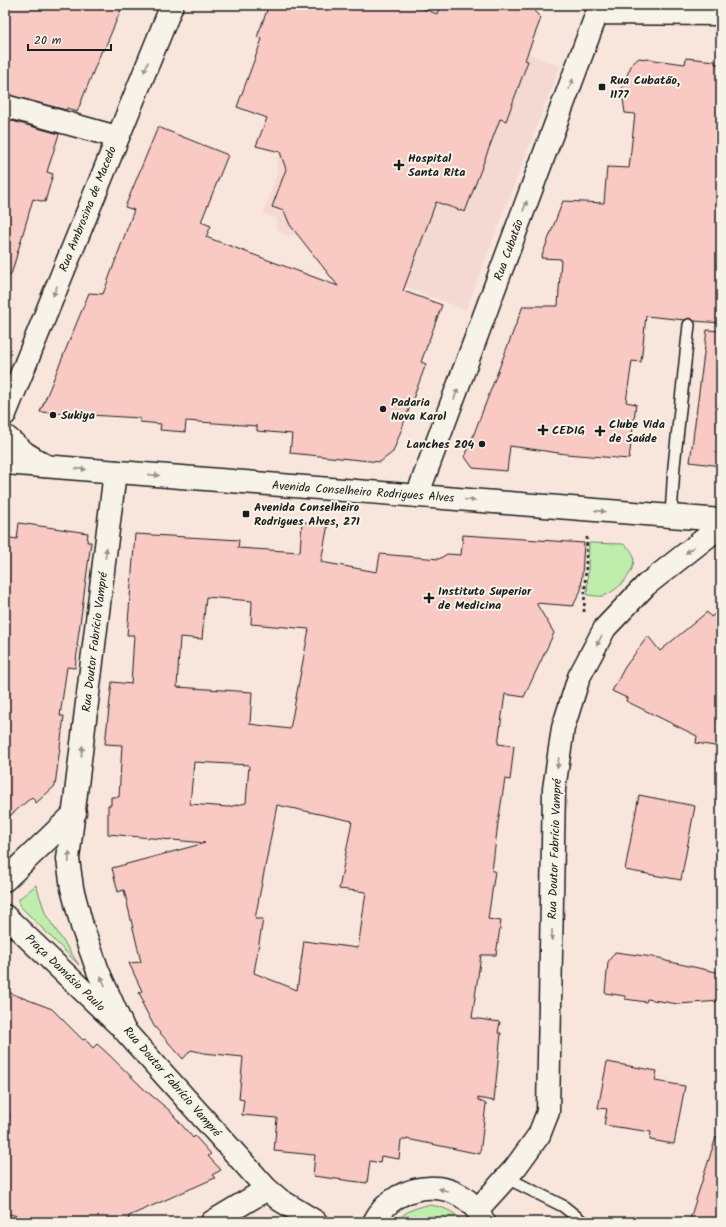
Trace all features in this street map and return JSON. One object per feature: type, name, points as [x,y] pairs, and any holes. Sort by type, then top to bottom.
[{"type":"street","name":"Rua Ambrosina de Macedo","points":[[5,414],[172,5]]},
{"type":"street","points":[[599,9],[721,14]]},
{"type":"street","name":"Rua Cubatão","points":[[417,496],[599,9]]},
{"type":"street","points":[[5,106],[117,137]]},
{"type":"street","points":[[5,436],[25,453],[46,466]]},
{"type":"street","name":"Avenida Conselheiro Rodrigues Alves","points":[[5,463],[721,520]]},
{"type":"street","name":"Rua Doutor Fabrício Vampré","points":[[115,472],[75,813],[68,859],[72,888],[94,959],[124,1030],[267,1189],[280,1200],[316,1222]]},
{"type":"street","name":"Rua Doutor Fabrício Vampré","points":[[481,1216],[506,1178],[539,1135],[548,1112],[554,789],[563,728],[579,677],[605,628],[646,585],[721,526]]},
{"type":"street","points":[[5,880],[75,813]]},
{"type":"street","name":"Praça Damásio Paulo","points":[[5,916],[124,1030]]},
{"type":"street","points":[[374,1222],[380,1212],[392,1200],[407,1191],[423,1187],[440,1188],[456,1194],[481,1216]]},
{"type":"street","points":[[212,1222],[267,1189]]},
{"type":"lane","points":[[671,516],[674,466],[689,325]]},
{"type":"lane","points":[[506,1178],[563,1206],[583,1222]]},
{"type":"path","points":[[584,612],[587,536]]},
{"type":"shaded area","name":"Hospital Santa Rita","points":[[409,5],[560,66],[466,310],[344,264],[320,232],[285,236],[276,228],[276,218],[263,214],[277,173],[277,157],[288,148]]},
{"type":"green space","points":[[589,543],[623,544],[630,550],[634,557],[630,573],[625,581],[610,593],[603,596],[587,595]]},
{"type":"green space","points":[[36,885],[46,915],[79,965],[19,905],[19,899]]},
{"type":"green space","points":[[427,1205],[447,1210],[464,1222],[396,1222],[410,1211]]},
{"type":"building","points":[[5,5],[123,5],[104,50],[102,50],[77,112],[67,108],[66,110],[5,94]]},
{"type":"building","points":[[269,5],[414,5],[437,14],[440,5],[528,5],[541,18],[525,60],[528,61],[506,121],[500,119],[465,212],[436,202],[403,291],[442,305],[421,362],[426,364],[393,452],[380,462],[290,453],[292,434],[257,431],[257,426],[186,421],[185,432],[160,430],[161,424],[140,422],[140,418],[40,412],[89,293],[103,294],[134,210],[125,207],[158,127],[228,155],[201,222],[211,226],[206,237],[338,286],[290,225],[284,211],[272,207],[286,169],[280,152],[256,146],[267,118],[237,107],[262,39],[257,37]]},
{"type":"building","points":[[639,58],[685,64],[686,58],[715,61],[715,64],[721,64],[721,323],[694,321],[689,318],[685,320],[646,316],[641,362],[632,361],[626,402],[636,404],[629,459],[566,454],[510,446],[507,471],[473,468],[465,457],[523,306],[558,306],[561,259],[541,258],[563,201],[604,203],[607,167],[629,168],[635,114],[625,113],[622,92],[623,84],[632,64]]},
{"type":"building","points":[[5,119],[59,134],[47,172],[53,174],[45,202],[33,199],[11,275],[5,274]]},
{"type":"building","points":[[707,330],[721,331],[721,466],[690,462]]},
{"type":"building","points":[[302,522],[328,524],[321,562],[377,572],[380,554],[439,559],[447,554],[461,555],[463,535],[584,543],[581,590],[573,606],[536,603],[554,633],[524,697],[505,694],[498,744],[514,746],[510,780],[505,779],[498,823],[492,871],[495,871],[488,919],[501,921],[496,955],[481,955],[472,1018],[500,1022],[498,1033],[501,1033],[494,1101],[478,1098],[478,1100],[486,1104],[480,1154],[407,1139],[401,1140],[399,1159],[381,1156],[380,1163],[370,1161],[367,1183],[313,1176],[315,1155],[274,1151],[277,1118],[242,1115],[244,1100],[239,1099],[243,1057],[204,1053],[191,1050],[183,1059],[154,1026],[142,1003],[144,1002],[139,993],[142,991],[129,963],[141,962],[124,890],[118,892],[112,868],[205,843],[108,834],[108,805],[111,805],[111,797],[119,797],[122,745],[105,744],[112,682],[131,684],[134,635],[127,635],[135,534],[239,540],[238,548],[300,552]],"holes":[[[206,597],[252,601],[251,624],[309,629],[290,729],[250,724],[252,692],[177,687],[180,637],[202,639]],[[194,762],[249,765],[246,803],[228,807],[190,804]],[[277,805],[352,821],[339,889],[366,892],[358,948],[304,941],[297,990],[254,973],[263,919],[255,919]]]},
{"type":"building","points":[[19,523],[88,533],[87,542],[91,542],[75,668],[67,667],[60,716],[64,716],[55,786],[36,803],[32,797],[5,820],[5,537],[17,539]]},
{"type":"building","points":[[721,609],[721,747],[696,743],[697,736],[626,701],[627,698],[612,691],[625,667],[648,636],[660,651],[707,612],[711,617]]},
{"type":"building","points":[[639,795],[695,806],[681,880],[625,870]]},
{"type":"building","points":[[615,952],[660,958],[666,961],[721,973],[721,1001],[678,1004],[647,999],[646,1002],[625,999],[625,996],[605,993],[608,962]]},
{"type":"building","points":[[5,991],[52,1009],[93,1048],[97,1044],[105,1051],[145,1090],[169,1110],[193,1138],[195,1136],[211,1154],[208,1156],[221,1170],[212,1175],[215,1178],[129,1216],[128,1222],[43,1222],[5,1213],[5,1137],[10,1114],[5,1113]]},
{"type":"building","points":[[607,1062],[657,1071],[655,1081],[685,1086],[674,1144],[650,1140],[651,1132],[604,1125],[607,1109],[598,1108]]},
{"type":"building","points":[[716,1137],[721,1137],[721,1222],[689,1222]]},
{"type":"place","name":"Rua Cubatão, 1177","points":[[602,87]]},
{"type":"place","name":"Hospital Santa Rita","points":[[399,165]]},
{"type":"place","name":"Padaria Nova Karol","points":[[383,409]]},
{"type":"place","name":"Sukiya","points":[[53,415]]},
{"type":"place","name":"CEDIG","points":[[543,430]]},
{"type":"place","name":"Clube Vida de Saúde","points":[[600,431]]},
{"type":"place","name":"Lanches 204","points":[[482,444]]},
{"type":"place","name":"Avenida Conselheiro Rodrigues Alves, 271","points":[[246,514]]},
{"type":"place","name":"Instituto Superior de Medicina","points":[[429,598]]}]
